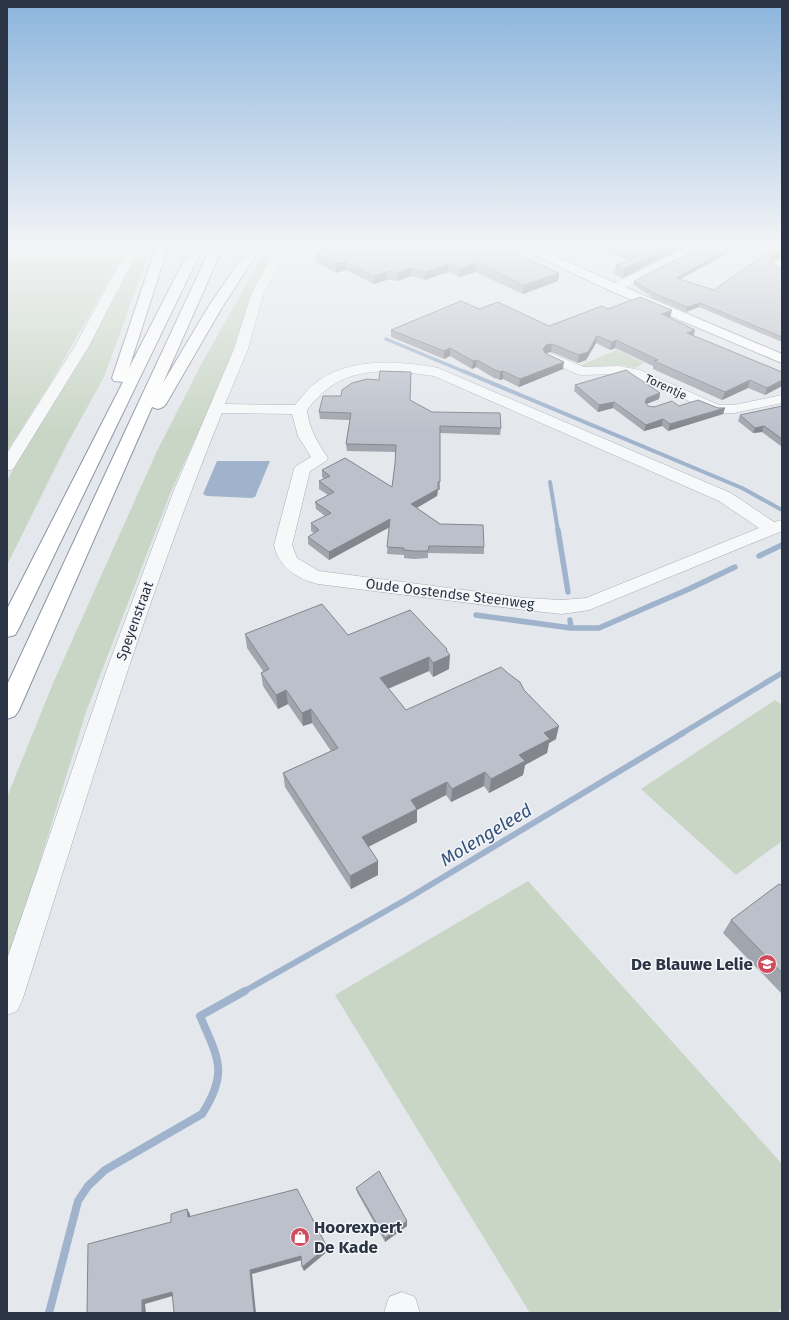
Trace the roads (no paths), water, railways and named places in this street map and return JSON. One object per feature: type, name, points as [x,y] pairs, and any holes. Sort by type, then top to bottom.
[{"type":"main road","points":[[121,399],[117,384],[142,309]]},
{"type":"main road","points":[[7,630],[166,309]]},
{"type":"main road","points":[[7,710],[189,309]]},
{"type":"main road","points":[[131,433],[158,404],[214,309]]},
{"type":"main road","points":[[663,309],[782,359]]},
{"type":"street","points":[[7,466],[82,346],[102,309]]},
{"type":"street","name":"Speyenstraat","points":[[7,1001],[118,669],[182,490],[241,349],[253,309]]},
{"type":"street","name":"Torentje","points":[[550,357],[582,372],[619,370],[635,373],[710,407],[725,410],[782,399]]},
{"type":"street","name":"Oude Oostendse Steenweg","points":[[408,366],[438,372],[725,497],[777,527],[589,604],[562,607],[525,604],[318,578],[292,564],[284,552],[283,545],[302,469],[320,458],[307,440],[299,418],[298,410],[310,396],[328,380],[348,372],[372,367],[408,366]]},
{"type":"street","points":[[670,403],[686,396]]},
{"type":"street","points":[[216,408],[298,410]]},
{"type":"water","points":[[217,461],[270,461],[255,497],[251,498],[207,496],[203,494]]},
{"type":"waterway","points":[[386,339],[465,372]]},
{"type":"waterway","points":[[463,371],[742,488],[782,510]]},
{"type":"waterway","points":[[550,482],[558,531]]},
{"type":"waterway","points":[[558,530],[568,592]]},
{"type":"waterway","points":[[759,556],[782,545]]},
{"type":"waterway","points":[[571,628],[599,628],[689,589],[735,567]]},
{"type":"waterway","points":[[476,615],[571,628]]},
{"type":"waterway","points":[[570,620],[571,628]]},
{"type":"waterway","name":"Molengeleed","points":[[681,734],[782,673]]},
{"type":"waterway","name":"Molengeleed","points":[[243,992],[407,899],[683,733]]},
{"type":"waterway","points":[[49,1313],[78,1201],[88,1186],[105,1170],[202,1114],[216,1087],[218,1065],[212,1043],[200,1016],[245,991]]},
{"type":"place","name":"De Blauwe Lelie","points":[[767,964]]},
{"type":"place","name":"Hoorexpert De Kade","points":[[300,1237]]}]
